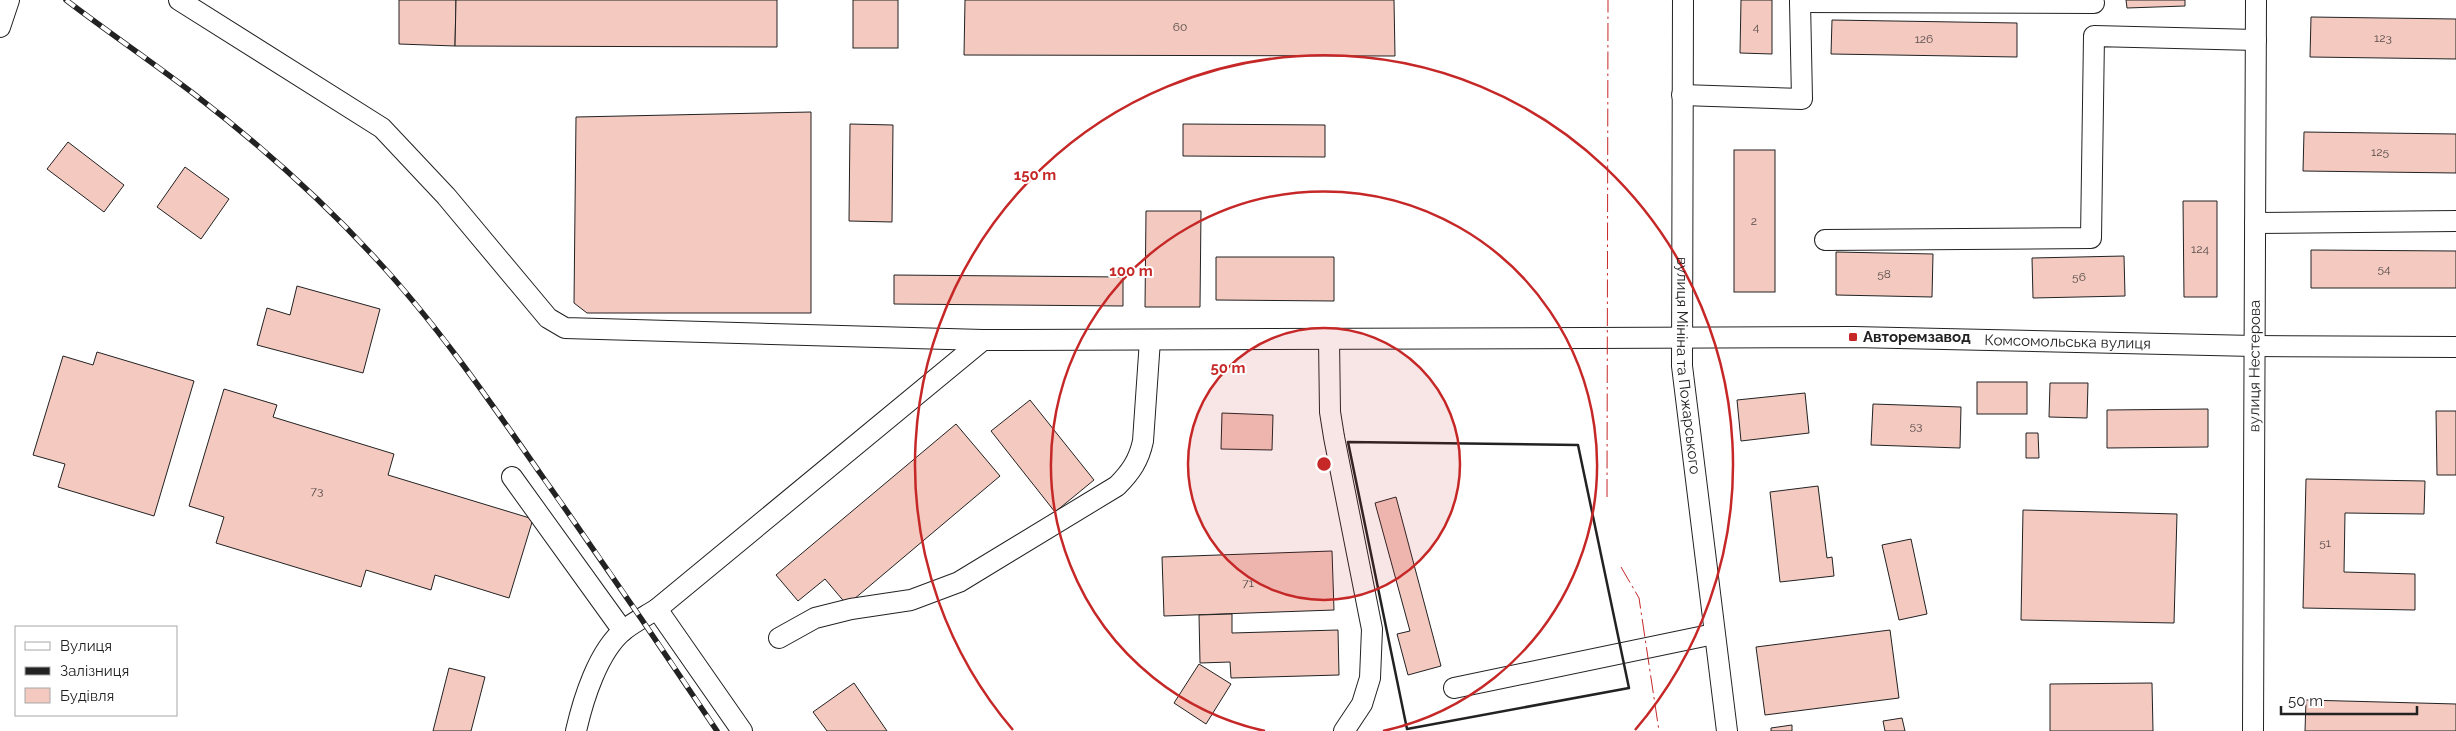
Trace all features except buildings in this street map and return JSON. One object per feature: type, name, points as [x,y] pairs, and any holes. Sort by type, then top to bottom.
[{"type":"street","points":[[0,26],[9,0]]},
{"type":"street","name":"Комсомольська вулиця","points":[[180,0],[382,128],[446,196],[548,318],[565,328],[983,340],[1853,337],[2254,346],[2456,348]]},
{"type":"street","name":"вулиця Мініна та Пожарського","points":[[1683,0],[1680,338],[1685,401],[1727,731]]},
{"type":"street","name":"вулиця Нестерова","points":[[2253,731],[2256,0]]},
{"type":"street","points":[[1682,95],[1802,99],[1800,1],[2094,1],[2091,238],[1825,240]]},
{"type":"street","points":[[2094,36],[2256,40]]},
{"type":"street","points":[[2255,223],[2456,221]]},
{"type":"street","points":[[1330,339],[1330,412],[1372,629],[1370,678],[1362,704],[1344,731]]},
{"type":"street","points":[[576,731],[583,703],[596,672],[610,647],[623,631],[657,608],[983,340]]},
{"type":"street","points":[[779,638],[815,618],[844,610],[911,600],[959,582],[1118,486],[1130,473],[1139,457],[1143,441],[1150,340]]},
{"type":"street","points":[[512,477],[623,631]]},
{"type":"street","points":[[657,608],[742,731]]},
{"type":"street","points":[[1454,688],[1714,634]]},
{"type":"railway","points":[[66,0],[194,94],[266,153],[312,194],[377,260],[442,337],[502,418],[717,731]]},
{"type":"wall","points":[[1348,442],[1578,445],[1629,688],[1407,729],[1348,442]]},
{"type":"power","points":[[1607,497],[1608,0]]},
{"type":"power","points":[[1621,567],[1639,598],[1659,731]]},
{"type":"place","name":"Авторемзавод","points":[[1853,337]]}]
